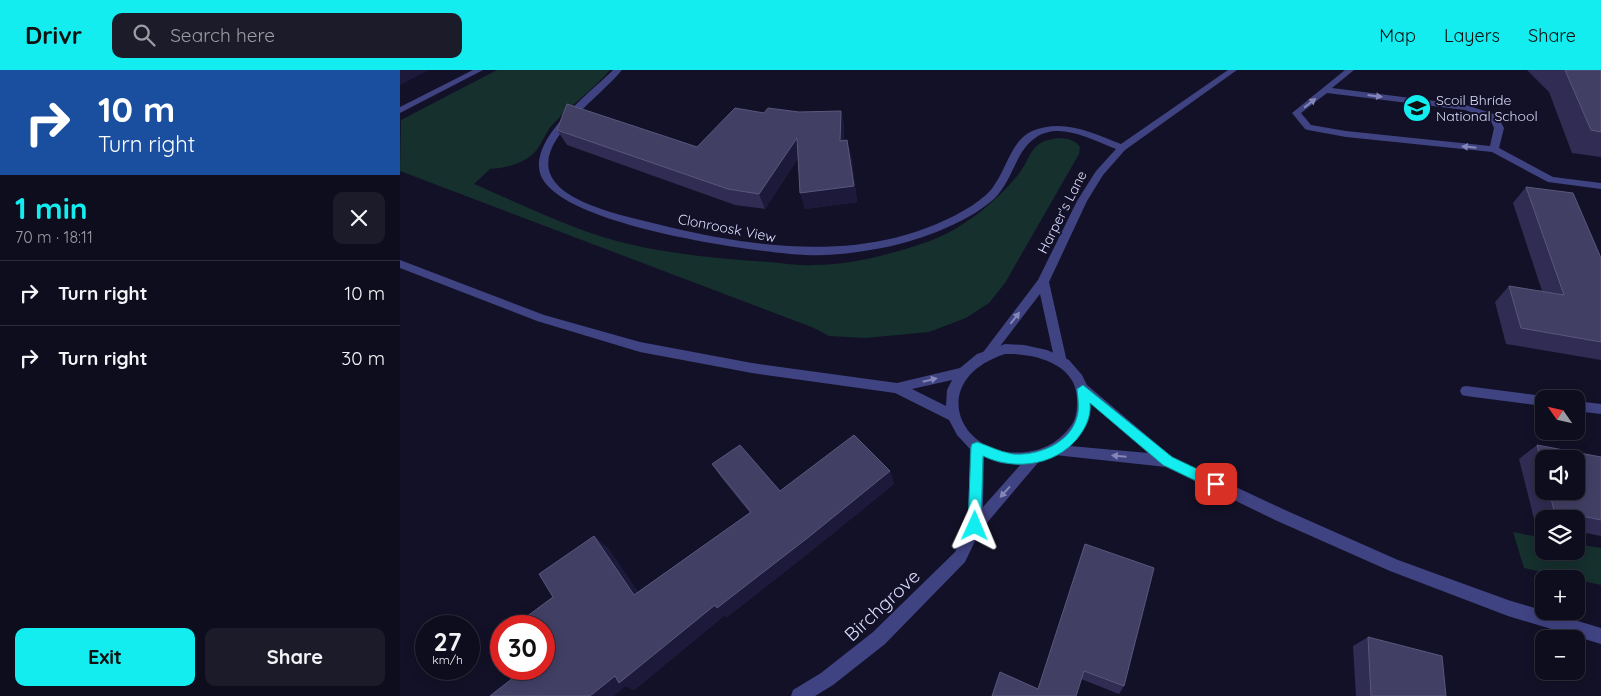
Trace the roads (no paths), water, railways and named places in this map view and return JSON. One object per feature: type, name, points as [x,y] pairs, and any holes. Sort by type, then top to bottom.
[{"type":"street","points":[[400,110],[479,70]]},
{"type":"street","name":"Clonroosk View","points":[[618,70],[563,126],[546,148],[543,162],[545,178],[556,192],[578,204],[624,219],[678,233],[756,249],[831,253],[883,246],[920,236],[985,201],[998,188],[1009,165],[1031,135],[1044,130],[1065,127],[1077,129],[1122,148]]},
{"type":"street","name":"Harper's Lane","points":[[987,355],[1044,282],[1082,201],[1099,174],[1122,148],[1233,70]]},
{"type":"street","points":[[1350,70],[1296,113],[1308,127],[1346,134],[1494,149],[1551,180],[1601,186]]},
{"type":"street","points":[[1327,90],[1466,108],[1494,117],[1499,128],[1494,149]]},
{"type":"street","points":[[400,264],[541,318],[640,347],[752,368],[897,388],[953,416]]},
{"type":"street","points":[[1044,282],[1061,362]]},
{"type":"street","points":[[1083,389],[1085,406],[1082,423],[1071,438],[1056,450],[1035,458],[1014,459],[1001,457],[977,447],[962,433],[953,416],[951,400],[955,385],[963,372],[974,362],[1005,349],[1025,349],[1044,353],[1061,362],[1074,374],[1083,389],[1167,461],[1280,515],[1395,566],[1508,608],[1601,636]]},
{"type":"street","points":[[897,388],[963,372]]},
{"type":"street","points":[[1466,391],[1535,400]]},
{"type":"street","points":[[1585,407],[1601,409]]},
{"type":"street","name":"Birchgrove","points":[[975,526],[977,447]]},
{"type":"street","points":[[1056,450],[1167,461]]},
{"type":"street","name":"Birchgrove","points":[[799,696],[827,679],[879,638],[931,588],[960,557],[975,526],[1035,458]]},
{"type":"place","name":"Scoil Bhríde National School","points":[[1417,108]]}]
